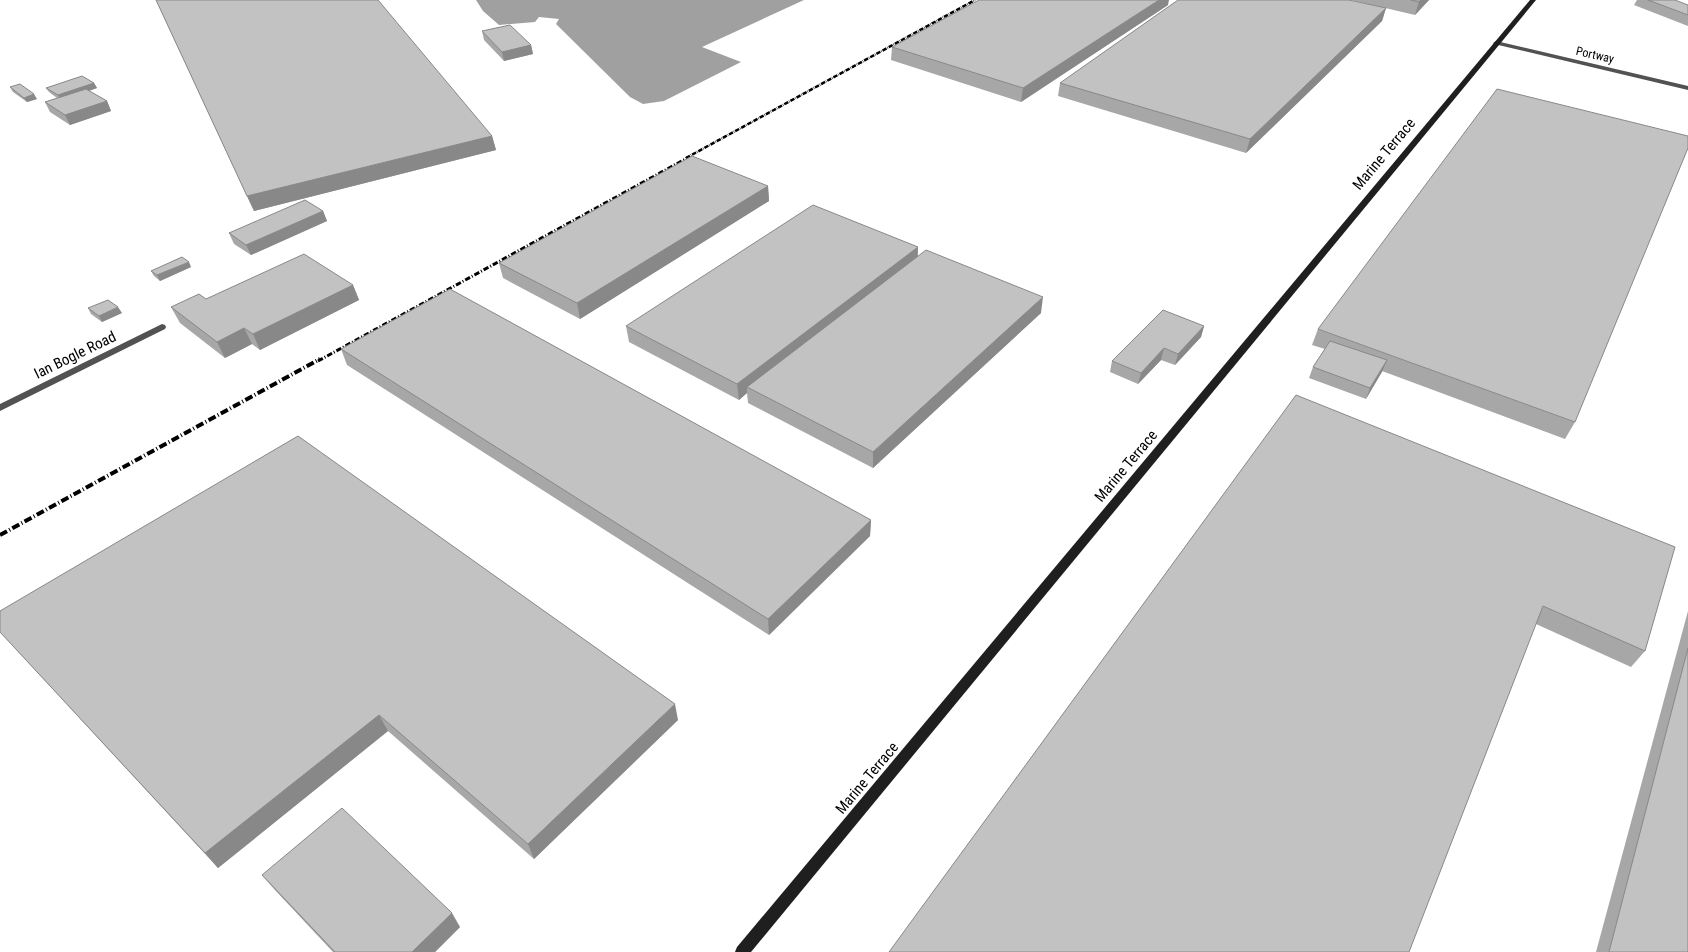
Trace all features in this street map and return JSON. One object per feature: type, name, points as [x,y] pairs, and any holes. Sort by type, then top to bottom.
[{"type":"main road","name":"Marine Terrace","points":[[742,952],[1533,0]]},
{"type":"street","name":"Portway","points":[[1496,43],[1688,88]]},
{"type":"street","name":"Ian Bogle Road","points":[[0,408],[162,327]]},
{"type":"shaded area","points":[[476,0],[804,0],[702,47],[741,62],[664,101],[643,104],[630,97],[556,24],[559,19],[539,17],[535,22],[499,25],[483,11]]},
{"type":"building","points":[[156,0],[378,0],[492,136],[247,196]]},
{"type":"building","points":[[979,0],[1159,0],[1023,88],[892,47]]},
{"type":"building","points":[[1178,0],[1349,0],[1386,8],[1250,139],[1060,83]]},
{"type":"building","points":[[1648,0],[1675,0],[1688,5],[1688,15]]},
{"type":"building","points":[[510,25],[531,45],[502,52],[482,31]]},
{"type":"building","points":[[82,76],[94,83],[58,95],[46,88]]},
{"type":"building","points":[[20,84],[34,94],[24,98],[10,87]]},
{"type":"building","points":[[86,89],[107,101],[65,115],[45,102]]},
{"type":"building","points":[[1497,89],[1688,136],[1688,148],[1575,422],[1318,329]]},
{"type":"building","points":[[692,156],[768,186],[577,303],[499,263]]},
{"type":"building","points":[[305,200],[323,211],[246,245],[229,233]]},
{"type":"building","points":[[813,205],[918,247],[737,384],[626,326]]},
{"type":"building","points":[[926,250],[1043,297],[873,452],[747,387]]},
{"type":"building","points":[[304,254],[353,285],[253,334],[244,328],[217,342],[171,307],[199,294],[206,299]]},
{"type":"building","points":[[182,257],[189,262],[157,275],[151,271]]},
{"type":"building","points":[[450,289],[871,520],[768,619],[341,349]]},
{"type":"building","points":[[108,300],[118,307],[99,316],[88,308]]},
{"type":"building","points":[[1163,310],[1204,326],[1178,354],[1164,348],[1141,373],[1112,361]]},
{"type":"building","points":[[1330,341],[1387,360],[1370,388],[1313,367]]},
{"type":"building","points":[[1296,395],[1675,547],[1645,651],[1543,606],[1409,952],[889,952]]},
{"type":"building","points":[[298,436],[675,704],[528,844],[379,715],[205,853],[0,632],[0,611]]},
{"type":"building","points":[[1688,648],[1688,952],[1609,952]]},
{"type":"building","points":[[342,808],[452,913],[412,952],[335,952],[262,875]]},
{"type":"railway","points":[[686,158],[975,0]]},
{"type":"railway","points":[[318,361],[689,157]]},
{"type":"railway","points":[[0,535],[320,359]]}]
